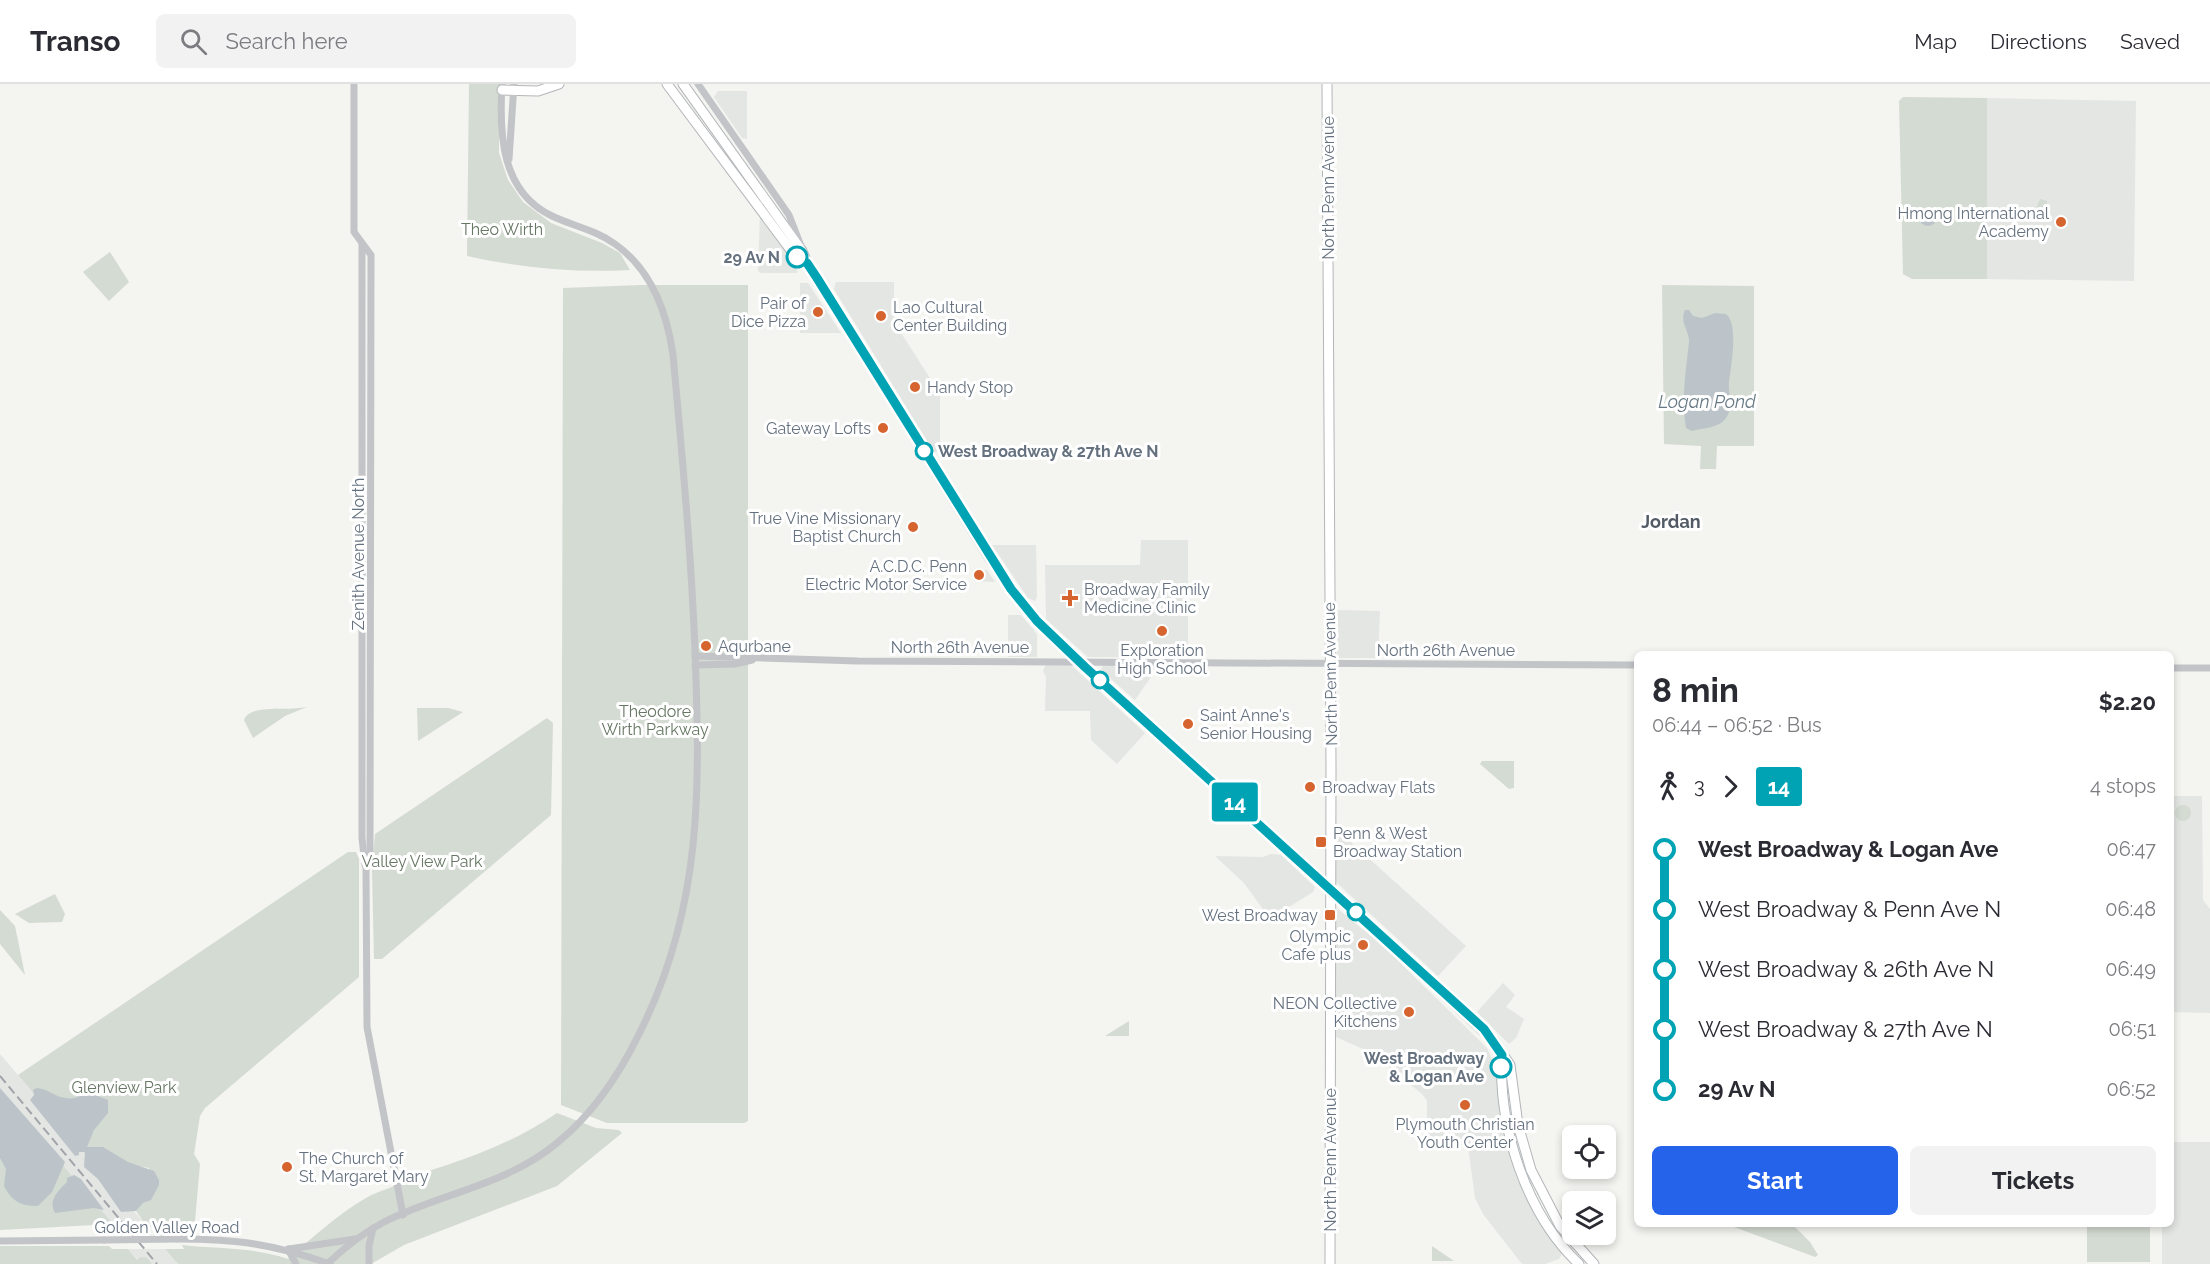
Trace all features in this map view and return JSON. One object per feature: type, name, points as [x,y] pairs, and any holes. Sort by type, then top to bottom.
[{"type":"main road","points":[[508,87],[543,90],[559,84]]},
{"type":"main road","points":[[683,84],[802,251],[807,263],[1011,589],[1037,621],[1484,1029],[1510,1065],[1518,1125],[1531,1170],[1560,1226],[1594,1264]]},
{"type":"main road","name":"North Penn Avenue","points":[[1327,84],[1330,1264]]},
{"type":"main road","points":[[668,87],[796,257],[807,263]]},
{"type":"main road","points":[[1502,1055],[1508,1127],[1516,1159],[1543,1218],[1562,1246],[1579,1264]]},
{"type":"street","name":"Zenith Avenue North","points":[[354,84],[354,232],[371,255],[370,852],[366,867]]},
{"type":"street","points":[[698,84],[789,215],[802,251]]},
{"type":"street","points":[[328,1264],[357,1238],[373,1228],[500,1177],[544,1153],[584,1119],[613,1080],[634,1044],[664,980],[681,925],[690,880],[698,798],[695,656],[687,511],[673,355],[665,314],[647,278],[627,254],[602,235],[541,210],[524,195],[509,168],[500,132],[508,87]]},
{"type":"street","name":"Zenith Avenue North","points":[[362,243],[362,852],[366,867],[367,1027],[403,1215]]},
{"type":"street","points":[[361,562],[371,562]]},
{"type":"street","name":"North 26th Avenue","points":[[695,656],[732,656],[752,660],[1634,665]]},
{"type":"street","name":"North 26th Avenue","points":[[695,665],[735,664],[752,660]]},
{"type":"street","points":[[2174,668],[2210,668]]},
{"type":"street","points":[[369,1264],[369,1246],[373,1228]]},
{"type":"street","points":[[296,1264],[288,1249],[357,1238]]},
{"type":"street","name":"Golden Valley Road","points":[[0,1241],[241,1240],[288,1249],[328,1264]]},
{"type":"shaded area","points":[[718,91],[747,91],[747,139],[742,138],[714,97]]},
{"type":"shaded area","name":"Hmong International Academy","points":[[1987,98],[2136,101],[2134,281],[1987,279]]},
{"type":"shaded area","points":[[760,214],[797,266],[797,273],[761,273],[758,271]]},
{"type":"shaded area","points":[[836,282],[894,282],[894,322],[935,386],[940,388],[940,452],[934,452],[834,289]]},
{"type":"shaded area","points":[[800,283],[808,283],[841,333],[800,333]]},
{"type":"shaded area","points":[[1141,540],[1188,540],[1188,657],[1088,657],[1046,619],[1045,565],[1140,565]]},
{"type":"shaded area","points":[[992,545],[1036,545],[1037,597],[1035,601],[1028,598]]},
{"type":"shaded area","points":[[974,570],[987,570],[995,582],[974,581]]},
{"type":"shaded area","points":[[1335,610],[1380,611],[1378,658],[1339,658],[1335,653]]},
{"type":"shaded area","points":[[1008,615],[1021,615],[1037,634],[1037,657],[1008,657]]},
{"type":"shaded area","points":[[1046,664],[1071,665],[1145,733],[1117,764],[1091,740],[1090,711],[1045,711],[1046,677],[1043,671]]},
{"type":"shaded area","points":[[1103,665],[1155,665],[1155,671],[1135,700],[1101,670]]},
{"type":"shaded area","points":[[2174,796],[2202,796],[2203,900],[2210,909],[2210,1013],[2174,1012]]},
{"type":"shaded area","points":[[1334,827],[1466,946],[1438,976],[1335,881]]},
{"type":"shaded area","points":[[1271,854],[1281,855],[1315,887],[1313,892],[1270,919],[1244,883],[1215,856],[1263,857]]},
{"type":"shaded area","points":[[1338,909],[1382,945],[1487,1048],[1499,1074],[1504,1133],[1511,1156],[1520,1182],[1563,1252],[1559,1259],[1545,1264],[1522,1264],[1483,1214],[1475,1198],[1468,1146],[1427,1145],[1427,1101],[1423,1095],[1374,1054],[1336,1037],[1335,911]]},
{"type":"shaded area","points":[[1503,983],[1515,995],[1506,1007],[1524,1019],[1516,1038],[1509,1044],[1477,1012]]},
{"type":"shaded area","points":[[0,1054],[151,1231],[113,1232],[0,1099]]},
{"type":"shaded area","points":[[2174,1142],[2210,1142],[2210,1264],[2162,1264],[2162,1227],[2174,1227]]},
{"type":"shaded area","points":[[128,1249],[165,1249],[178,1264],[141,1264]]},
{"type":"green space","name":"Theo Wirth","points":[[469,84],[499,84],[499,153],[508,180],[523,202],[551,223],[602,243],[620,253],[630,270],[548,269],[467,256]]},
{"type":"green space","points":[[1903,97],[1987,98],[1987,279],[1912,279],[1903,274],[1899,101]]},
{"type":"green space","points":[[2040,199],[2047,201],[2047,212],[2041,218],[2035,212]]},
{"type":"green space","points":[[110,252],[129,282],[109,301],[83,272]]},
{"type":"green space","name":"Theodore Wirth Parkway","points":[[748,285],[748,1121],[744,1123],[607,1123],[561,1105],[563,288]]},
{"type":"green space","points":[[1662,285],[1754,286],[1754,446],[1717,446],[1716,469],[1700,469],[1701,446],[1664,444]]},
{"type":"green space","points":[[309,706],[285,716],[253,738],[244,720],[255,711]]},
{"type":"green space","points":[[417,708],[448,708],[463,712],[418,741]]},
{"type":"green space","name":"Valley View Park","points":[[547,718],[553,723],[551,815],[382,959],[374,959],[372,870],[375,834]]},
{"type":"green space","points":[[1482,761],[1514,761],[1514,788],[1509,789],[1480,764]]},
{"type":"green space","points":[[2180,805],[2186,805],[2191,813],[2189,819],[2180,821],[2175,816],[2175,810]]},
{"type":"green space","name":"Glenview Park","points":[[348,852],[356,852],[359,859],[359,977],[205,1108],[200,1116],[194,1154],[200,1164],[195,1221],[169,1229],[147,1227],[136,1211],[143,1202],[149,1168],[138,1166],[113,1187],[18,1075]]},
{"type":"green space","points":[[55,894],[65,914],[62,922],[29,923],[15,914]]},
{"type":"green space","points":[[0,910],[15,926],[25,975],[0,944]]},
{"type":"green space","points":[[1129,1021],[1129,1036],[1105,1036]]},
{"type":"green space","points":[[0,1092],[113,1224],[0,1230]]},
{"type":"green space","points":[[557,1113],[596,1128],[619,1130],[622,1133],[557,1186],[404,1245],[371,1264],[178,1264],[165,1249],[184,1249],[182,1245],[236,1249],[262,1252],[288,1259],[335,1219],[371,1195],[408,1178],[503,1143]]},
{"type":"green space","points":[[1734,1227],[1795,1227],[1810,1242],[1818,1255],[1815,1257]]},
{"type":"green space","points":[[2087,1227],[2150,1227],[2150,1262],[2087,1262]]},
{"type":"green space","points":[[0,1246],[109,1246],[112,1249],[128,1249],[137,1260],[141,1257],[147,1258],[152,1264],[0,1264]]},
{"type":"green space","points":[[1432,1246],[1454,1261],[1432,1261]]},
{"type":"water","points":[[1928,208],[1934,211],[1937,217],[1934,223],[1928,226],[1922,223],[1919,217],[1922,211]]},
{"type":"water","name":"Logan Pond","points":[[1685,310],[1689,310],[1693,316],[1702,318],[1715,313],[1726,314],[1730,319],[1733,336],[1728,414],[1720,424],[1692,431],[1686,428],[1684,406],[1689,342],[1683,319]]},
{"type":"water","points":[[0,1088],[65,1162],[52,1192],[38,1206],[17,1202],[4,1186],[6,1169],[0,1158]]},
{"type":"water","points":[[37,1088],[65,1098],[75,1098],[90,1093],[108,1100],[108,1113],[94,1130],[87,1147],[103,1147],[128,1162],[154,1171],[159,1185],[151,1200],[143,1203],[136,1211],[121,1212],[98,1179],[84,1167],[85,1152],[79,1152],[79,1155],[75,1156],[30,1100],[34,1095],[33,1090]]},
{"type":"water","points":[[74,1175],[81,1179],[104,1210],[94,1208],[55,1213],[53,1200],[55,1196],[67,1182],[67,1178]]},
{"type":"railway","points":[[0,1076],[157,1264]]},
{"type":"bus line","name":"14","points":[[797,257],[807,263],[817,278],[991,560],[1029,612],[1085,667],[1484,1029],[1502,1055],[1501,1067]]},
{"type":"place","name":"Hmong International Academy","points":[[2061,222]]},
{"type":"place","name":"29 Av N","points":[[797,257]]},
{"type":"place","name":"Pair of Dice Pizza","points":[[818,312]]},
{"type":"place","name":"Lao Cultural Center Building","points":[[881,316]]},
{"type":"place","name":"Handy Stop","points":[[915,387]]},
{"type":"place","name":"Gateway Lofts","points":[[883,428]]},
{"type":"place","name":"West Broadway & 27th Ave N","points":[[924,451]]},
{"type":"place","name":"True Vine Missionary Baptist Church","points":[[913,527]]},
{"type":"place","name":"A.C.D.C. Penn Electric Motor Service","points":[[979,575]]},
{"type":"place","name":"Broadway Family Medicine Clinic","points":[[1070,598]]},
{"type":"place","name":"Exploration High School","points":[[1162,631]]},
{"type":"place","name":"Aqurbane","points":[[706,646]]},
{"type":"place","name":"Saint Anne's Senior Housing","points":[[1188,724]]},
{"type":"place","name":"Broadway Flats","points":[[1310,787]]},
{"type":"place","name":"Penn & West Broadway Station","points":[[1321,842]]},
{"type":"place","name":"West Broadway","points":[[1330,915]]},
{"type":"place","name":"Olympic Cafe plus","points":[[1363,945]]},
{"type":"place","name":"NEON Collective Kitchens","points":[[1409,1012]]},
{"type":"place","name":"West Broadway & Logan Ave","points":[[1501,1067]]},
{"type":"place","name":"Plymouth Christian Youth Center","points":[[1465,1105]]},
{"type":"place","name":"The Church of St. Margaret Mary","points":[[287,1167]]},
{"type":"district","name":"Jordan","points":[[1671,522]]}]
